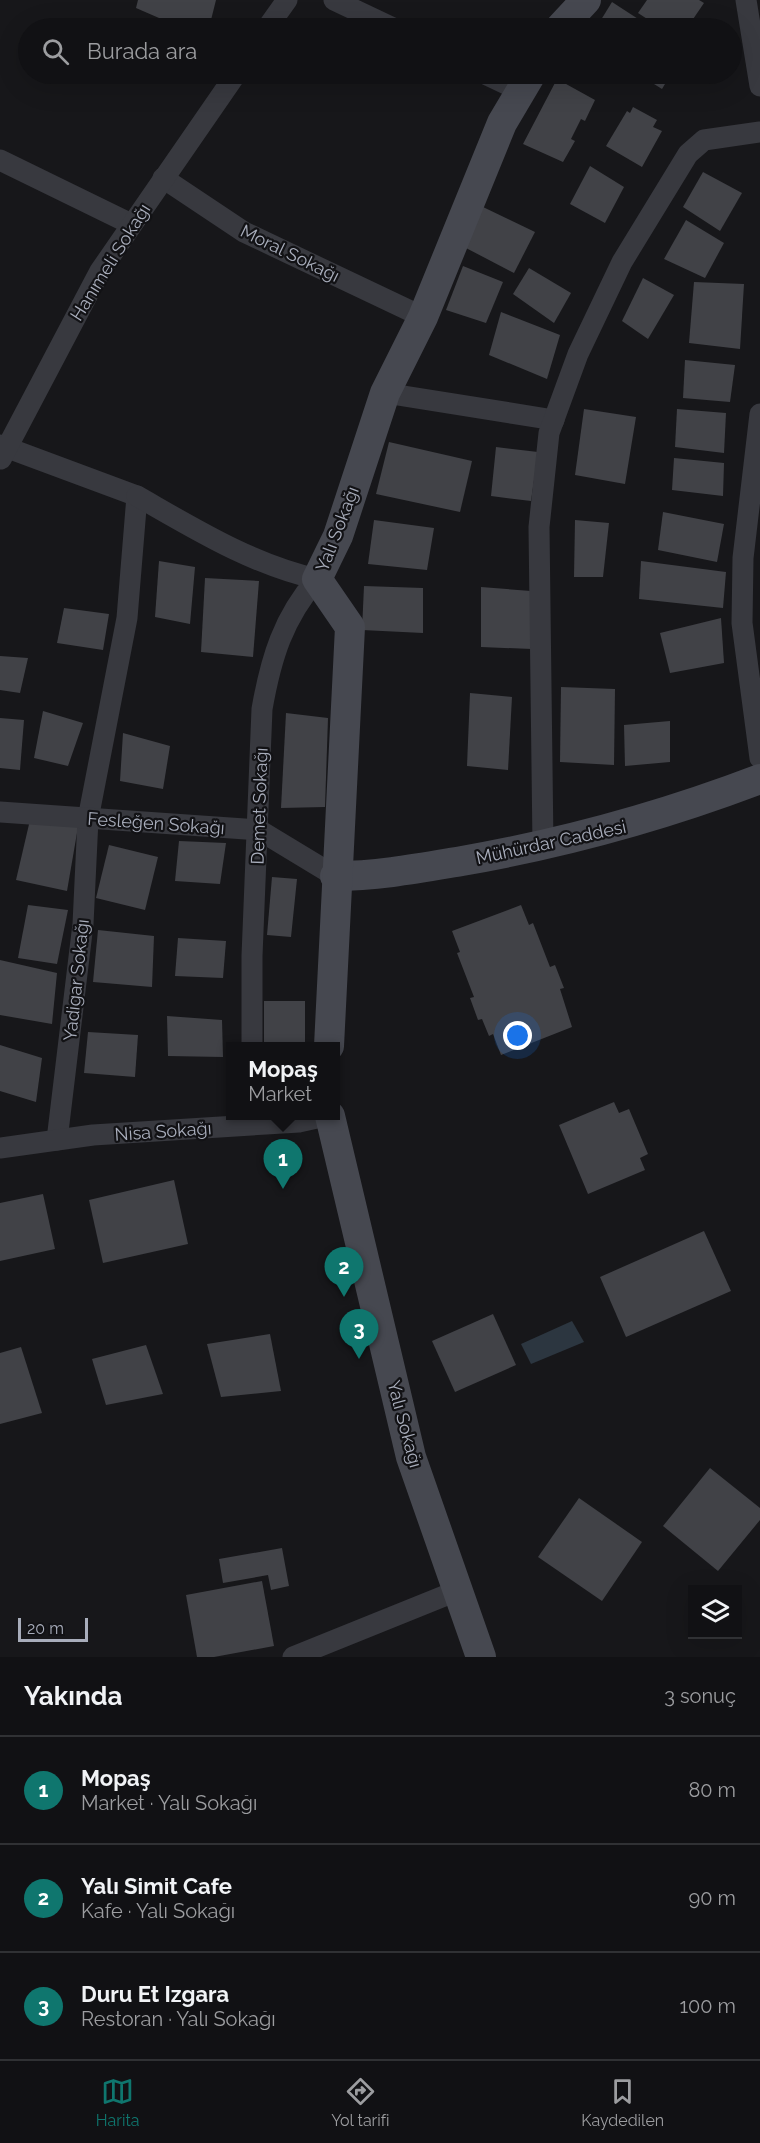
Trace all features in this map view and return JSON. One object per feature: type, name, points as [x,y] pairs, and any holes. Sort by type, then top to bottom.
[{"type":"street","points":[[274,18],[286,0]]},
{"type":"street","points":[[334,0],[372,18]]},
{"type":"street","points":[[569,18],[586,0]]},
{"type":"street","points":[[746,0],[760,86]]},
{"type":"street","name":"Hanımeli Sokağı","points":[[2,451],[100,271],[229,84]]},
{"type":"street","name":"Yalı Sokağı","points":[[329,1042],[335,876],[350,627],[317,579],[338,536],[384,393],[423,317],[502,123],[525,84]]},
{"type":"street","points":[[543,846],[539,527],[549,433],[578,354],[622,262],[688,154],[704,140],[760,132]]},
{"type":"street","points":[[0,160],[131,224]]},
{"type":"street","name":"Moral Sokağı","points":[[164,178],[244,232],[423,317]]},
{"type":"street","points":[[384,393],[554,420]]},
{"type":"street","points":[[760,414],[743,558],[742,623],[760,758]]},
{"type":"street","points":[[2,451],[137,495],[223,545],[295,574],[317,579]]},
{"type":"street","name":"Yadigar Sokağı","points":[[57,1140],[83,924],[88,819],[127,618],[137,495]]},
{"type":"street","name":"Demet Sokağı","points":[[252,1042],[252,956],[259,830],[262,709],[268,672],[297,602],[317,579]]},
{"type":"street","name":"Mühürdar Caddesi","points":[[335,876],[377,874],[543,846],[640,822],[760,779]]},
{"type":"street","name":"Fesleğen Sokağı","points":[[0,812],[259,830],[335,876]]},
{"type":"street","name":"Nisa Sokağı","points":[[0,1148],[252,1120],[299,1122],[309,1120]]},
{"type":"street","name":"Yalı Sokağı","points":[[329,1120],[411,1457],[481,1657]]},
{"type":"street","points":[[293,1657],[459,1590]]},
{"type":"shaded area","points":[[572,1321],[584,1342],[531,1364],[521,1344]]},
{"type":"building","points":[[138,0],[216,0],[212,18],[159,18],[136,8]]},
{"type":"building","points":[[647,0],[699,0],[704,3],[694,18],[646,18],[638,13]]},
{"type":"building","points":[[612,2],[637,18],[602,18]]},
{"type":"building","points":[[554,84],[566,84],[595,100],[585,121],[581,119],[571,139],[575,141],[563,162],[523,144]]},
{"type":"building","points":[[654,84],[665,84],[662,89]]},
{"type":"building","points":[[633,107],[657,120],[653,127],[662,131],[642,167],[606,146],[627,111],[630,113]]},
{"type":"building","points":[[590,166],[624,187],[605,223],[570,204]]},
{"type":"building","points":[[703,172],[742,193],[720,231],[683,207]]},
{"type":"building","points":[[483,207],[535,232],[514,273],[466,248]]},
{"type":"building","points":[[686,220],[724,243],[705,278],[664,259]]},
{"type":"building","points":[[463,266],[503,282],[486,323],[446,310]]},
{"type":"building","points":[[529,268],[571,293],[554,323],[513,294]]},
{"type":"building","points":[[643,278],[674,295],[648,339],[622,321]]},
{"type":"building","points":[[694,282],[744,284],[740,349],[689,343]]},
{"type":"building","points":[[501,312],[560,335],[547,379],[489,355]]},
{"type":"building","points":[[685,360],[735,365],[730,402],[683,398]]},
{"type":"building","points":[[584,409],[636,417],[625,484],[575,475]]},
{"type":"building","points":[[677,409],[726,413],[724,453],[675,447]]},
{"type":"building","points":[[389,442],[472,461],[460,512],[376,494]]},
{"type":"building","points":[[496,447],[538,452],[531,501],[491,496]]},
{"type":"building","points":[[674,458],[724,463],[723,496],[672,490]]},
{"type":"building","points":[[663,512],[724,524],[717,562],[658,550]]},
{"type":"building","points":[[374,520],[434,528],[427,570],[368,564]]},
{"type":"building","points":[[575,520],[609,523],[603,577],[574,577]]},
{"type":"building","points":[[159,561],[195,567],[190,624],[155,617]]},
{"type":"building","points":[[641,561],[726,572],[723,608],[639,599]]},
{"type":"building","points":[[205,578],[259,581],[253,657],[201,652]]},
{"type":"building","points":[[364,586],[423,588],[423,633],[362,630]]},
{"type":"building","points":[[481,587],[531,591],[532,649],[481,647]]},
{"type":"building","points":[[64,608],[109,614],[103,650],[57,643]]},
{"type":"building","points":[[721,618],[724,663],[670,673],[660,633]]},
{"type":"building","points":[[0,656],[28,658],[20,693],[0,690]]},
{"type":"building","points":[[561,687],[615,689],[614,765],[560,762]]},
{"type":"building","points":[[470,693],[512,697],[508,770],[467,766]]},
{"type":"building","points":[[43,711],[83,723],[68,766],[34,758]]},
{"type":"building","points":[[286,713],[328,718],[325,807],[281,808]]},
{"type":"building","points":[[0,718],[24,720],[20,770],[0,768]]},
{"type":"building","points":[[670,721],[670,762],[625,766],[624,725]]},
{"type":"building","points":[[123,733],[170,746],[163,789],[120,781]]},
{"type":"building","points":[[30,820],[78,827],[67,891],[16,880]]},
{"type":"building","points":[[179,841],[226,843],[220,884],[175,881]]},
{"type":"building","points":[[109,845],[158,857],[145,910],[96,898]]},
{"type":"building","points":[[272,877],[297,879],[291,937],[267,935]]},
{"type":"building","points":[[28,905],[68,910],[57,964],[18,958]]},
{"type":"building","points":[[521,905],[529,925],[533,923],[550,967],[555,965],[564,988],[560,989],[572,1027],[501,1055],[493,1034],[489,1036],[482,1019],[478,1020],[470,998],[474,997],[457,953],[460,952],[452,931]]},
{"type":"building","points":[[98,930],[154,936],[152,987],[93,982]]},
{"type":"building","points":[[178,938],[226,941],[223,978],[175,976]]},
{"type":"building","points":[[0,960],[57,973],[52,1024],[0,1015]]},
{"type":"building","points":[[264,1001],[305,1001],[305,1042],[264,1042]]},
{"type":"building","points":[[167,1016],[222,1020],[223,1057],[168,1056]]},
{"type":"building","points":[[88,1032],[138,1035],[135,1077],[84,1073]]},
{"type":"building","points":[[0,1045],[42,1058],[36,1102],[0,1091]]},
{"type":"building","points":[[614,1102],[619,1113],[629,1109],[648,1154],[640,1158],[645,1170],[588,1194],[559,1125]]},
{"type":"building","points":[[174,1180],[188,1244],[103,1263],[89,1200]]},
{"type":"building","points":[[43,1194],[55,1249],[0,1261],[0,1203]]},
{"type":"building","points":[[704,1231],[731,1291],[626,1337],[600,1277]]},
{"type":"building","points":[[493,1314],[516,1365],[455,1392],[432,1341]]},
{"type":"building","points":[[270,1334],[281,1391],[221,1397],[207,1344]]},
{"type":"building","points":[[146,1345],[163,1394],[106,1405],[92,1359]]},
{"type":"building","points":[[21,1347],[42,1413],[0,1424],[0,1353]]},
{"type":"building","points":[[710,1468],[760,1508],[760,1520],[718,1571],[663,1526]]},
{"type":"building","points":[[579,1498],[642,1542],[602,1601],[538,1557]]},
{"type":"building","points":[[282,1548],[289,1586],[271,1590],[268,1575],[223,1583],[219,1559]]},
{"type":"building","points":[[262,1581],[274,1646],[214,1657],[197,1657],[186,1595]]},
{"type":"place","name":"Mopaş","points":[[283,1189]]},
{"type":"place","name":"Yalı Simit Cafe","points":[[344,1297]]},
{"type":"place","name":"Duru Et Izgara","points":[[359,1359]]}]
